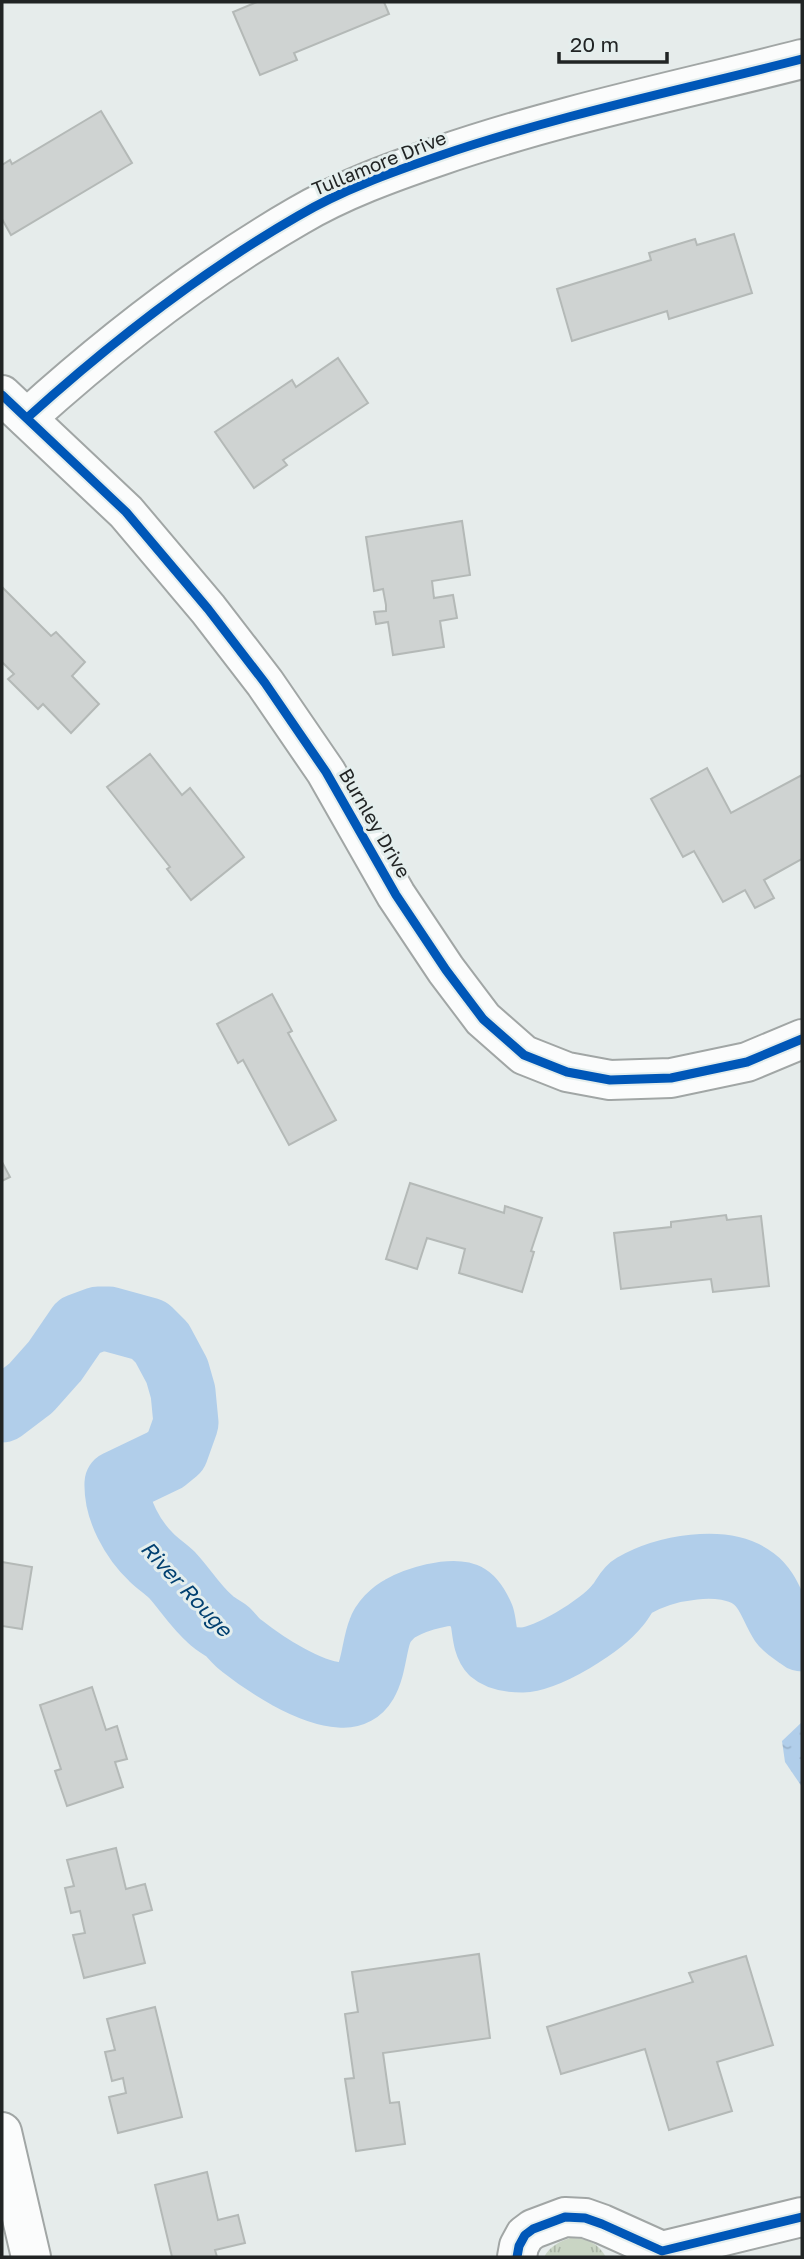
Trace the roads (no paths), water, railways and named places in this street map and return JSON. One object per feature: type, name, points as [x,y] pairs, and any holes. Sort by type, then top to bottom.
[{"type":"street","name":"Tullamore Drive","points":[[15,406],[77,373],[184,290],[299,215],[360,186],[493,138],[579,113],[802,59]]},
{"type":"street","name":"Burnley Drive","points":[[15,406],[126,512],[208,608],[265,683],[326,772],[396,895],[446,970],[483,1019],[524,1055],[567,1072],[610,1080],[659,1078],[747,1062],[802,1039]]},
{"type":"street","points":[[2,2132],[31,2257]]},
{"type":"street","points":[[517,2257],[525,2235],[533,2229],[565,2217],[594,2221],[660,2254],[802,2217]]},
{"type":"water","points":[[802,1722],[802,1787],[785,1762],[782,1741]]},
{"type":"waterway","name":"River Rouge","points":[[2,1410],[31,1388],[55,1361],[79,1326],[98,1319],[109,1319],[149,1330],[162,1343],[177,1371],[183,1392],[186,1423],[176,1451],[165,1460],[117,1483],[119,1504],[127,1524],[145,1551],[172,1575],[205,1614],[240,1644],[288,1677],[328,1693],[351,1694],[360,1689],[370,1672],[377,1640],[386,1621],[401,1608],[443,1594],[469,1597],[482,1617],[489,1649],[502,1658],[522,1660],[546,1654],[587,1632],[609,1614],[631,1588],[646,1580],[694,1567],[727,1568],[741,1572],[759,1583],[782,1623],[802,1639]]}]
